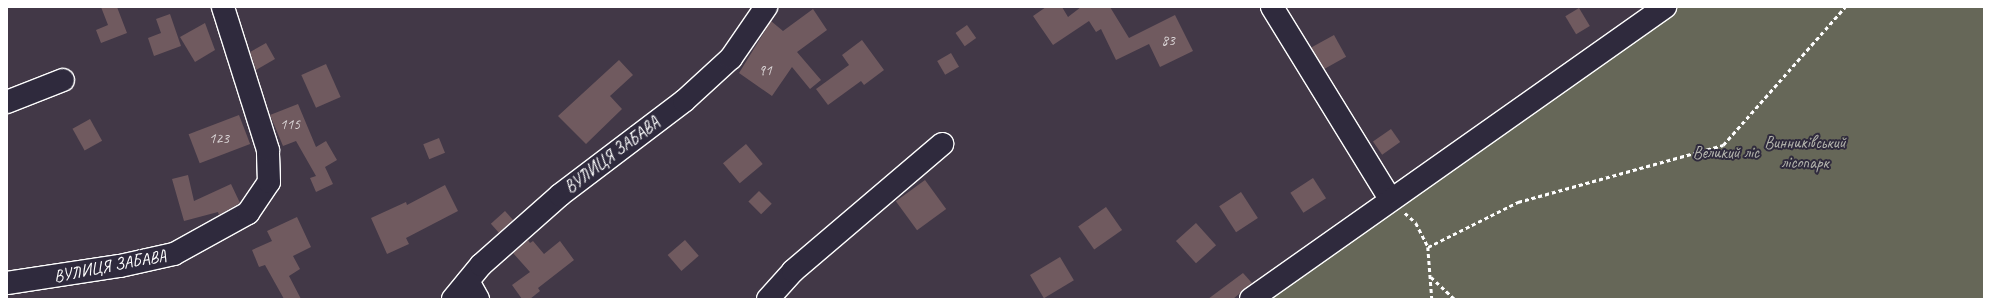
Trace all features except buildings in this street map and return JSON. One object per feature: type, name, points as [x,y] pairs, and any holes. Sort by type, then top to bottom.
[{"type":"street","name":"ВУЛИЦЯ ЗАБАВА","points":[[7,284],[120,266],[174,254],[248,213],[269,182],[268,150],[223,7]]},
{"type":"street","name":"ВУЛИЦЯ ЗАБАВА","points":[[453,299],[473,290],[560,195],[684,101],[725,64],[766,7]]},
{"type":"street","points":[[1272,7],[1390,199]]},
{"type":"street","points":[[1251,299],[1390,199],[1665,7]]},
{"type":"street","points":[[7,102],[62,80]]},
{"type":"street","points":[[768,299],[793,271],[942,144]]},
{"type":"path","points":[[1428,247],[1518,202],[1723,145],[1845,7]]},
{"type":"path","points":[[1390,199],[1416,223],[1428,247],[1432,299]]},
{"type":"path","points":[[1431,277],[1456,299]]},
{"type":"green space","name":"Великий ліс","points":[[1669,7],[1984,7],[1984,299],[1260,299]]},
{"type":"park label","name":"Винниківський лісопарк","points":[[1805,153]]}]
